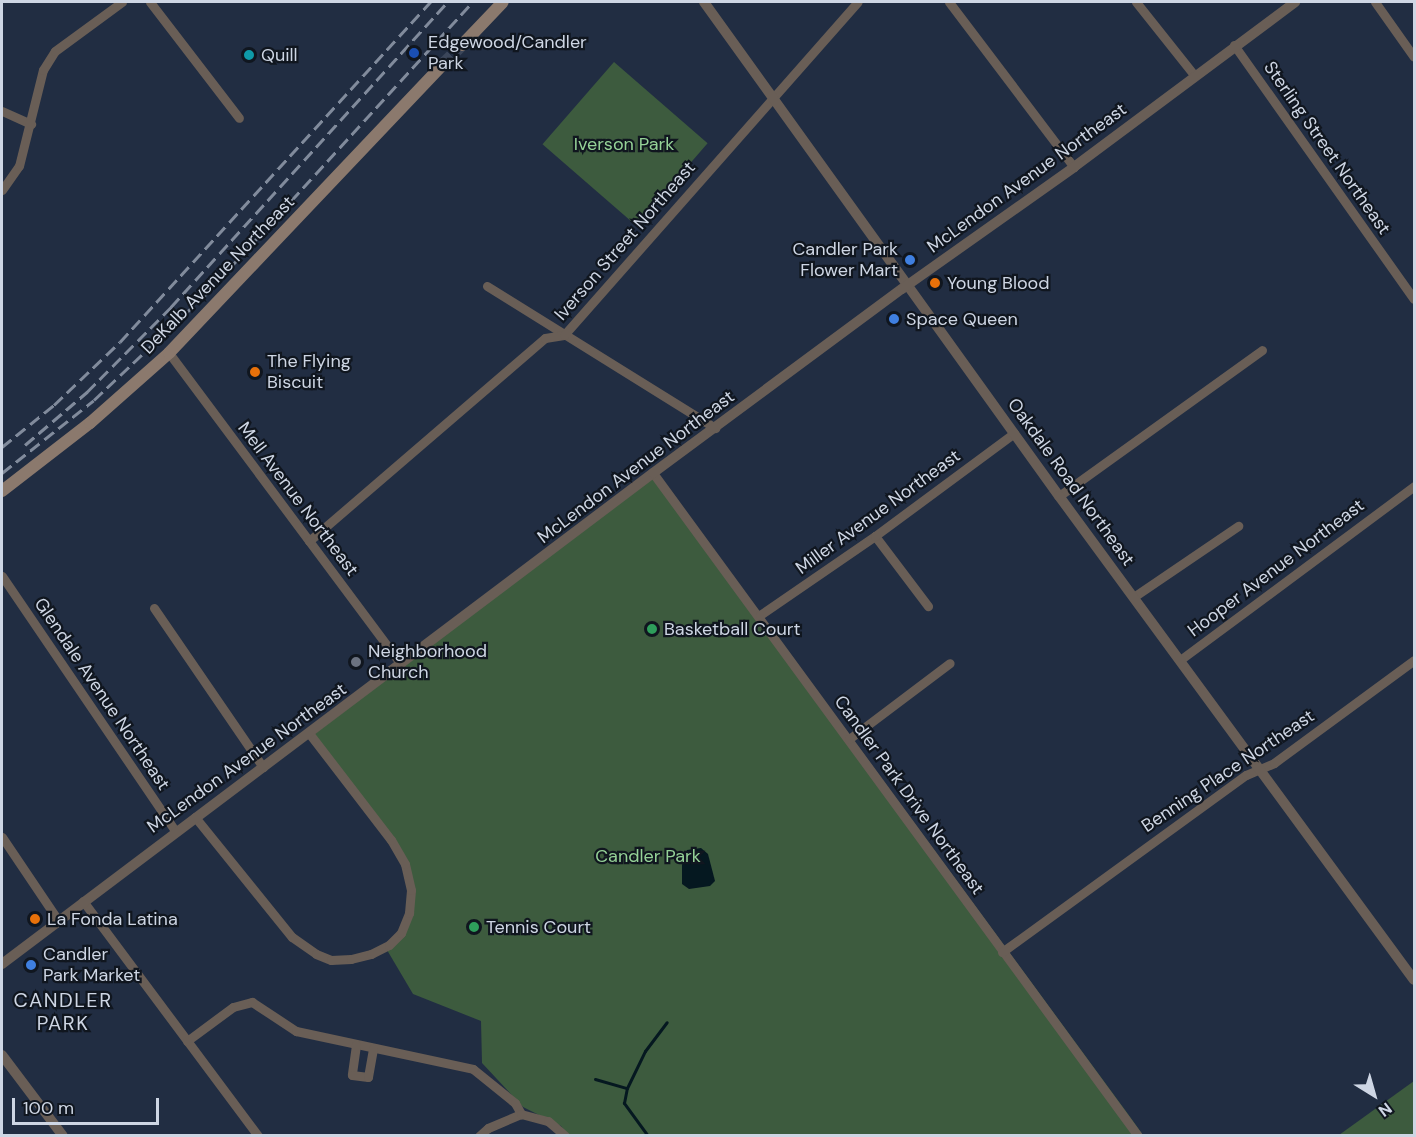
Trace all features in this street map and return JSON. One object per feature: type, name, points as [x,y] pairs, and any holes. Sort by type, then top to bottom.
[{"type":"main road","points":[[462,45],[503,2]]},
{"type":"main road","name":"DeKalb Avenue Northeast","points":[[2,491],[90,423],[169,352],[443,64]]},
{"type":"street","points":[[2,190],[19,166],[43,70],[55,51],[122,2]]},
{"type":"street","points":[[150,2],[239,118]]},
{"type":"street","name":"Oakdale Road Northeast","points":[[704,2],[1059,496],[1135,596],[1414,980]]},
{"type":"street","name":"Iverson Street Northeast","points":[[309,541],[545,338],[564,335],[858,2]]},
{"type":"street","points":[[948,2],[1074,168]]},
{"type":"street","points":[[1136,2],[1194,75]]},
{"type":"street","name":"McLendon Avenue Northeast","points":[[2,964],[175,831],[264,767],[653,473],[908,284],[1074,168],[1194,75],[1295,2]]},
{"type":"street","points":[[1375,2],[1414,57]]},
{"type":"street","name":"Sterling Street Northeast","points":[[1234,45],[1414,299]]},
{"type":"street","points":[[2,111],[31,124]]},
{"type":"street","points":[[488,286],[715,428]]},
{"type":"street","points":[[1059,496],[1262,350]]},
{"type":"street","name":"Mell Avenue Northeast","points":[[169,352],[401,664]]},
{"type":"street","name":"Miller Avenue Northeast","points":[[760,615],[875,536],[1014,433]]},
{"type":"street","name":"Candler Park Drive Northeast","points":[[653,473],[760,615],[1002,952],[1138,1136]]},
{"type":"street","name":"Hooper Avenue Northeast","points":[[1180,660],[1414,486]]},
{"type":"street","points":[[1135,596],[1238,526]]},
{"type":"street","points":[[875,536],[928,606]]},
{"type":"street","name":"Glendale Avenue Northeast","points":[[2,576],[175,831]]},
{"type":"street","points":[[154,608],[264,767]]},
{"type":"street","name":"Benning Place Northeast","points":[[1002,952],[1246,775],[1274,763],[1414,660]]},
{"type":"street","points":[[849,739],[950,663]]},
{"type":"street","points":[[195,817],[292,937],[315,954],[331,960],[351,959],[389,945],[401,933],[409,913],[411,890],[405,864],[392,840],[309,733]]},
{"type":"street","points":[[2,837],[58,920]]},
{"type":"street","points":[[83,901],[258,1136]]},
{"type":"street","points":[[187,1041],[233,1007],[247,1002],[257,1004],[296,1031],[473,1069],[515,1103],[521,1114]]},
{"type":"street","points":[[356,1045],[351,1075],[368,1077],[373,1048]]},
{"type":"street","points":[[2,1055],[63,1136]]},
{"type":"street","points":[[479,1136],[498,1123],[521,1114],[548,1121],[565,1136]]},
{"type":"green space","name":"Iverson Park","points":[[614,62],[708,143],[636,226],[542,144]]},
{"type":"green space","name":"Candler Park","points":[[658,474],[1143,1135],[568,1135],[561,1126],[523,1107],[482,1063],[481,1021],[413,994],[387,950],[411,919],[404,856],[313,735]]},
{"type":"green space","points":[[1414,1081],[1414,1135],[1339,1135]]},
{"type":"water","points":[[701,848],[708,854],[715,881],[710,886],[689,889],[682,884],[682,865],[687,850]]},
{"type":"waterway","points":[[648,1136],[624,1103],[627,1088],[645,1051],[667,1022]]},
{"type":"waterway","points":[[595,1079],[627,1088]]},
{"type":"tunnel","points":[[443,64],[462,45]]},
{"type":"railway","points":[[2,447],[54,405],[120,342],[431,2]]},
{"type":"railway","points":[[25,445],[87,392],[171,307],[448,2]]},
{"type":"railway","points":[[2,473],[94,400],[206,294],[473,2]]},
{"type":"place","name":"Edgewood/Candler Park","points":[[414,53]]},
{"type":"place","name":"Quill","points":[[249,55]]},
{"type":"place","name":"Candler Park Flower Mart","points":[[910,260]]},
{"type":"place","name":"Young Blood","points":[[935,283]]},
{"type":"place","name":"Space Queen","points":[[894,319]]},
{"type":"place","name":"The Flying Biscuit","points":[[255,372]]},
{"type":"place","name":"Basketball Court","points":[[652,629]]},
{"type":"place","name":"Neighborhood Church","points":[[356,662]]},
{"type":"place","name":"La Fonda Latina","points":[[35,919]]},
{"type":"place","name":"Tennis Court","points":[[474,927]]},
{"type":"place","name":"Candler Park Market","points":[[31,965]]},
{"type":"district","name":"CANDLER PARK","points":[[63,1012]]}]
